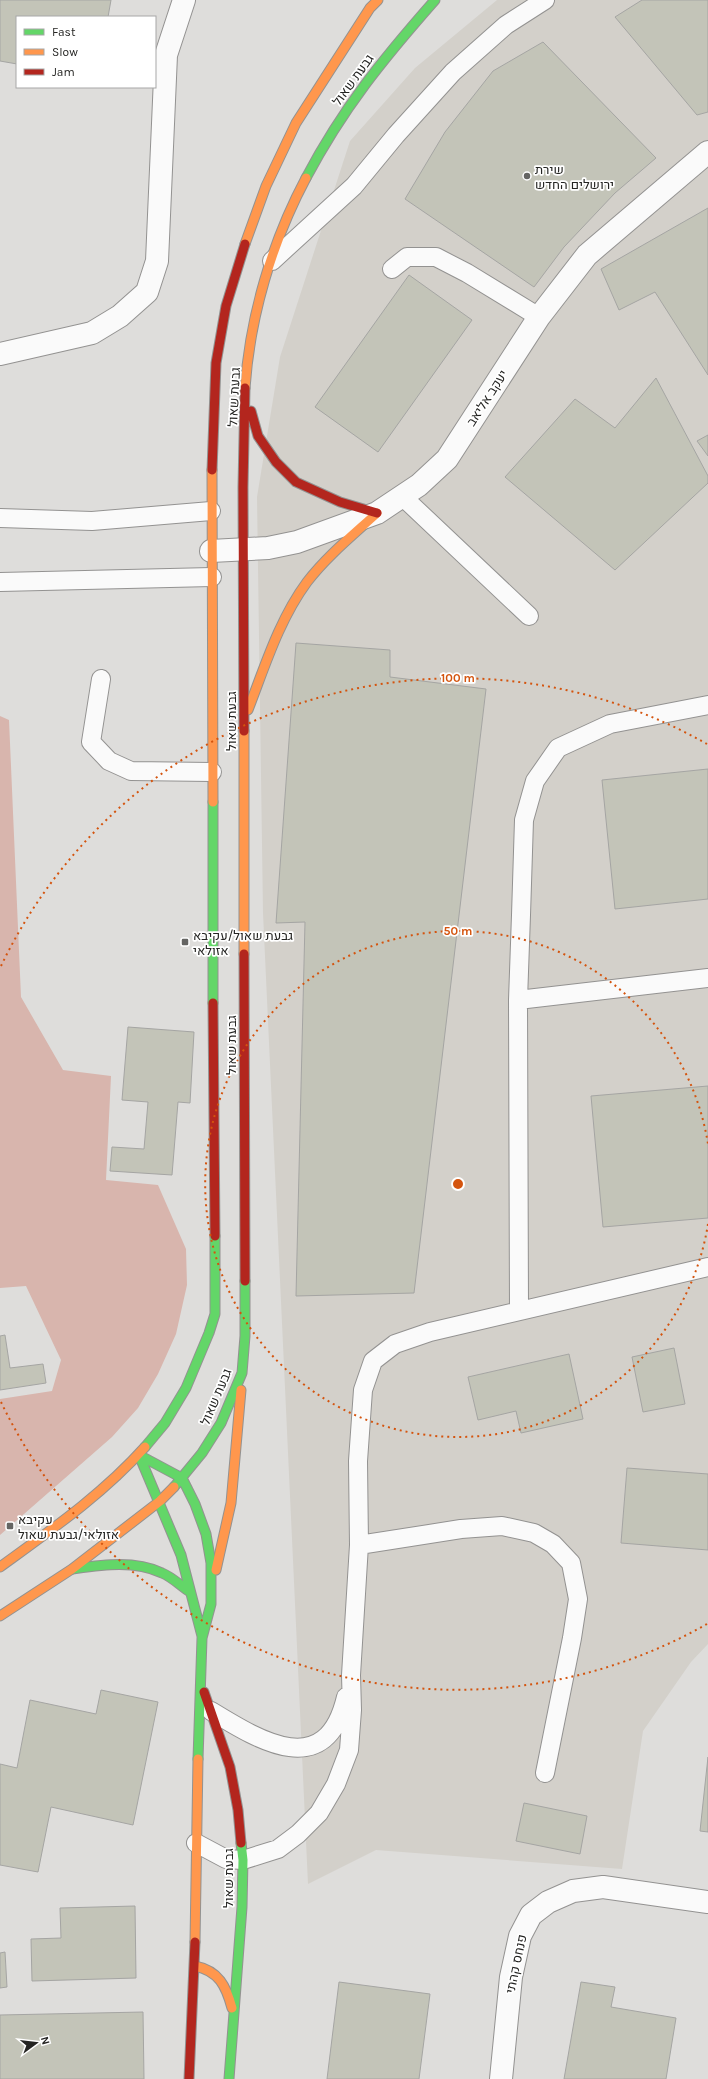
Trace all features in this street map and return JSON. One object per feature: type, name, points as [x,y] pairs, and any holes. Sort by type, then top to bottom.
[{"type":"street","points":[[0,354],[92,333],[120,316],[147,292],[158,260],[166,55],[184,0]]},
{"type":"street","name":"גבעת שאול","points":[[202,1638],[181,1554],[139,1454],[173,1410],[194,1374],[206,1347],[215,1314],[211,511],[216,363],[226,306],[242,251],[266,186],[296,123],[366,15],[378,0]]},
{"type":"street","name":"גבעת שאול","points":[[189,2079],[195,1966],[196,1843],[202,1638],[211,1604],[212,1585],[211,1563],[206,1534],[195,1504],[182,1478],[221,1423],[242,1373],[245,1336],[243,487],[248,366],[257,313],[272,261],[296,199],[328,140],[363,85],[435,0]]},
{"type":"street","name":"יעקב אליאב","points":[[211,551],[268,548],[297,542],[377,513],[403,497],[447,459],[539,317],[587,255],[708,152]]},
{"type":"street","points":[[246,395],[258,436],[276,462],[296,482],[340,502],[377,513]]},
{"type":"street","points":[[244,720],[284,620],[308,582],[338,549],[377,513]]},
{"type":"street","points":[[212,1585],[231,1504],[237,1451],[242,1373]]},
{"type":"street","points":[[0,1566],[54,1527],[106,1485],[139,1454],[182,1478],[160,1501],[72,1569],[0,1616]]},
{"type":"street","points":[[72,1569],[110,1564],[137,1565],[162,1573],[190,1592]]},
{"type":"street","name":"גבעת שאול","points":[[200,1683],[230,1767],[238,1810],[243,1860],[242,1907],[229,2079]]},
{"type":"street","name":"פנחס קהתי","points":[[501,2079],[511,1977],[520,1936],[531,1915],[548,1902],[573,1891],[603,1887],[708,1902]]},
{"type":"street","points":[[195,1966],[206,1967],[222,1981],[228,1993],[233,2013]]},
{"type":"lane","points":[[272,261],[354,186],[396,135],[453,72],[506,25],[545,0]]},
{"type":"lane","points":[[392,269],[407,257],[436,257],[467,273],[539,317]]},
{"type":"lane","points":[[403,497],[529,616]]},
{"type":"lane","points":[[0,518],[92,521],[211,511]]},
{"type":"lane","points":[[0,582],[212,577]]},
{"type":"lane","points":[[100,679],[91,742],[109,761],[132,771],[212,772]]},
{"type":"lane","points":[[519,1311],[518,1000],[524,820],[535,782],[558,748],[610,724],[708,705]]},
{"type":"lane","points":[[518,1000],[708,978]]},
{"type":"lane","points":[[196,1843],[226,1859],[243,1860],[278,1849],[298,1834],[319,1813],[336,1784],[349,1750],[352,1710],[351,1675],[357,1609],[359,1545],[358,1460],[363,1390],[373,1360],[396,1344],[416,1337],[519,1311],[708,1267]]},
{"type":"lane","points":[[359,1545],[461,1529],[502,1526],[534,1533],[553,1544],[571,1563],[578,1599],[572,1638],[545,1773]]},
{"type":"lane","points":[[211,1711],[270,1744],[283,1748],[298,1748],[315,1744],[328,1735],[341,1717],[351,1675]]},
{"type":"shaded area","points":[[497,0],[708,0],[708,1644],[691,1662],[643,1731],[622,1869],[376,1850],[308,1884],[263,913],[257,497],[280,357],[350,141],[415,68]]},
{"type":"shaded area","points":[[0,716],[9,720],[21,997],[63,1070],[111,1076],[106,1180],[158,1185],[186,1249],[187,1285],[176,1334],[158,1374],[138,1408],[112,1437],[0,1535],[0,1399],[52,1391],[61,1360],[26,1286],[0,1288]]},
{"type":"building","points":[[0,0],[111,0],[108,16],[16,16],[16,64],[0,61]]},
{"type":"building","points":[[642,0],[708,0],[708,112],[697,115],[615,17]]},
{"type":"building","name":"שירת ירושלים החדש","points":[[543,42],[656,158],[615,193],[564,247],[534,287],[405,199],[445,132],[493,71]]},
{"type":"building","points":[[708,208],[708,375],[655,292],[619,310],[601,269]]},
{"type":"building","points":[[409,275],[472,320],[378,452],[315,407]]},
{"type":"building","points":[[656,378],[708,476],[708,483],[615,570],[505,477],[575,399],[615,428]]},
{"type":"building","points":[[708,435],[708,456],[697,441]]},
{"type":"building","points":[[296,643],[390,650],[390,677],[486,689],[414,1293],[296,1296],[305,922],[276,923]]},
{"type":"building","points":[[708,769],[708,899],[615,909],[602,780]]},
{"type":"building","points":[[128,1027],[194,1032],[190,1103],[178,1102],[172,1175],[110,1171],[112,1147],[144,1149],[148,1102],[122,1100]]},
{"type":"building","points":[[708,1086],[708,1218],[603,1227],[591,1096]]},
{"type":"building","points":[[5,1335],[10,1368],[43,1364],[46,1383],[0,1390],[0,1336]]},
{"type":"building","points":[[674,1348],[685,1404],[643,1412],[632,1357]]},
{"type":"building","points":[[569,1354],[583,1419],[521,1433],[516,1411],[478,1420],[468,1377]]},
{"type":"building","points":[[627,1468],[708,1474],[708,1550],[621,1543]]},
{"type":"building","points":[[101,1690],[158,1702],[133,1825],[51,1807],[38,1872],[0,1865],[0,1764],[17,1768],[30,1700],[96,1714]]},
{"type":"building","points":[[708,1757],[708,1832],[700,1831]]},
{"type":"building","points":[[524,1803],[587,1816],[580,1854],[516,1841]]},
{"type":"building","points":[[135,1906],[136,1978],[32,1981],[31,1939],[61,1938],[60,1908]]},
{"type":"building","points":[[5,1952],[7,1987],[0,1988],[0,1953]]},
{"type":"building","points":[[339,1982],[430,1994],[419,2079],[327,2079]]},
{"type":"building","points":[[581,1982],[615,1987],[611,2007],[676,2018],[666,2079],[564,2079]]},
{"type":"building","points":[[143,2012],[144,2079],[0,2079],[0,2015]]},
{"type":"traffic: fast","points":[[306,178],[349,106],[398,43],[435,0]]},
{"type":"traffic: fast","points":[[213,802],[213,1003]]},
{"type":"traffic: fast","points":[[145,1447],[165,1423],[186,1388],[209,1333],[215,1314],[215,1236]]},
{"type":"traffic: fast","points":[[174,1487],[202,1453],[221,1423],[242,1373],[245,1336],[245,1281]]},
{"type":"traffic: fast","points":[[139,1455],[182,1478],[195,1504],[206,1534],[211,1563],[211,1604],[202,1638],[198,1759]]},
{"type":"traffic: fast","points":[[139,1455],[181,1555],[202,1636]]},
{"type":"traffic: fast","points":[[73,1569],[95,1566],[140,1566],[166,1575],[190,1592]]},
{"type":"traffic: fast","points":[[229,2079],[242,1907],[243,1860],[241,1843]]},
{"type":"traffic: slow","points":[[245,244],[266,186],[296,123],[370,8],[378,0]]},
{"type":"traffic: slow","points":[[245,388],[252,334],[265,280],[283,228],[306,178]]},
{"type":"traffic: slow","points":[[212,470],[213,802]]},
{"type":"traffic: slow","points":[[248,710],[273,644],[297,597],[323,563],[377,513]]},
{"type":"traffic: slow","points":[[244,731],[244,954]]},
{"type":"traffic: slow","points":[[216,1570],[231,1503],[241,1390]]},
{"type":"traffic: slow","points":[[0,1567],[76,1511],[112,1480],[145,1447]]},
{"type":"traffic: slow","points":[[0,1616],[72,1569],[160,1501],[174,1487]]},
{"type":"traffic: slow","points":[[195,1942],[198,1759]]},
{"type":"traffic: slow","points":[[195,1966],[203,1968],[216,1976],[224,1986],[232,2008]]},
{"type":"traffic: jam","points":[[212,470],[216,363],[226,306],[245,244]]},
{"type":"traffic: jam","points":[[244,731],[243,487],[245,388]]},
{"type":"traffic: jam","points":[[251,411],[258,436],[276,462],[296,482],[340,502],[377,513]]},
{"type":"traffic: jam","points":[[244,954],[245,1281]]},
{"type":"traffic: jam","points":[[213,1003],[215,1236]]},
{"type":"traffic: jam","points":[[204,1692],[230,1767],[238,1810],[241,1843]]},
{"type":"traffic: jam","points":[[189,2079],[195,1942]]},
{"type":"place","name":"שירת ירושלים החדש","points":[[527,176]]},
{"type":"place","name":"גבעת שאול/עקיבא אזולאי","points":[[185,942]]},
{"type":"place","name":"עקיבא אזולאי/גבעת שאול","points":[[10,1526]]}]
